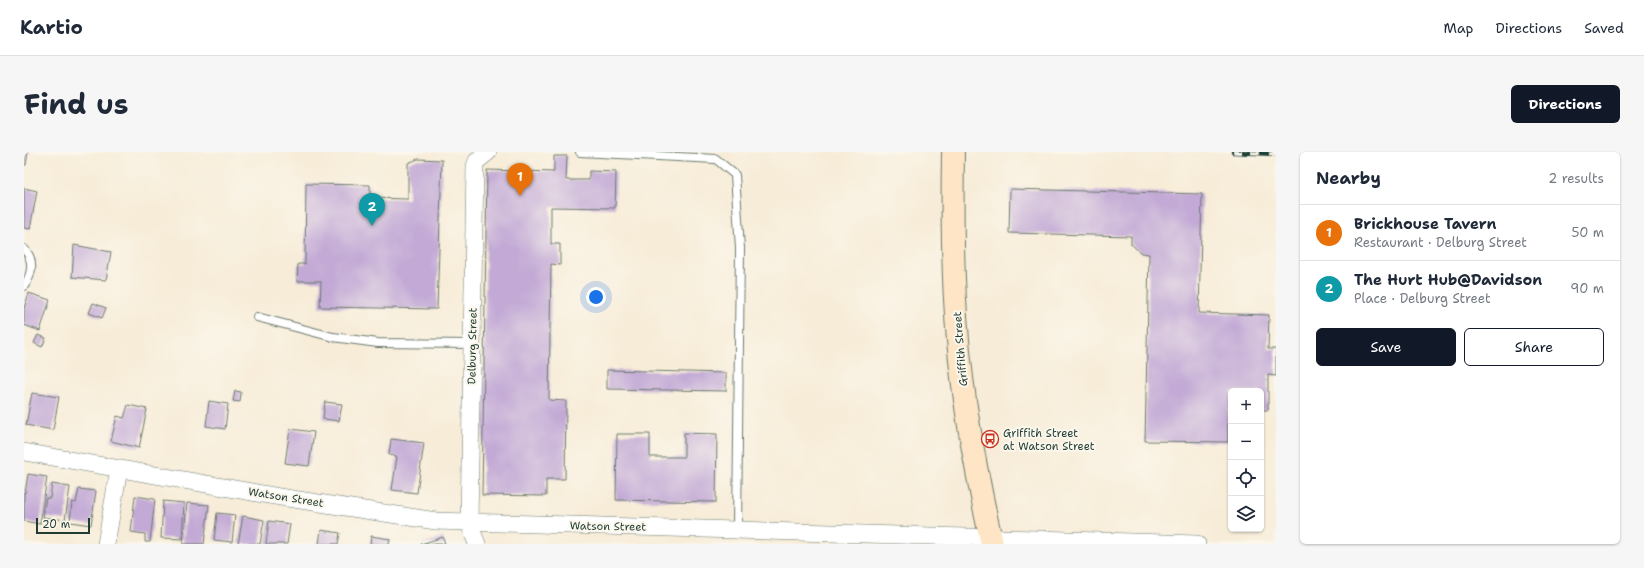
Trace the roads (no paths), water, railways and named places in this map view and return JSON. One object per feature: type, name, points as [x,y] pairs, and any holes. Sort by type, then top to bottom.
[{"type":"main road","name":"Griffith Street","points":[[953,152],[952,209],[957,338],[971,438],[991,540]]},
{"type":"street","name":"Delburg Street","points":[[477,544],[469,523],[475,166],[477,160],[488,152]]},
{"type":"street","name":"Watson Street","points":[[24,452],[327,504],[436,521],[647,527],[991,540],[1197,544]]},
{"type":"street","points":[[106,544],[119,469]]},
{"type":"lane","points":[[580,152],[716,159],[735,175],[740,248],[737,531]]},
{"type":"lane","points":[[24,249],[27,252],[32,266],[30,278],[24,286]]},
{"type":"lane","points":[[257,317],[333,337],[378,343],[472,344]]},
{"type":"railway","points":[[1233,152],[1276,154]]},
{"type":"place","name":"Brickhouse Tavern","points":[[520,196]]},
{"type":"place","name":"The Hurt Hub@Davidson","points":[[372,226]]},
{"type":"place","name":"Griffith Street at Watson Street","points":[[990,439]]}]
